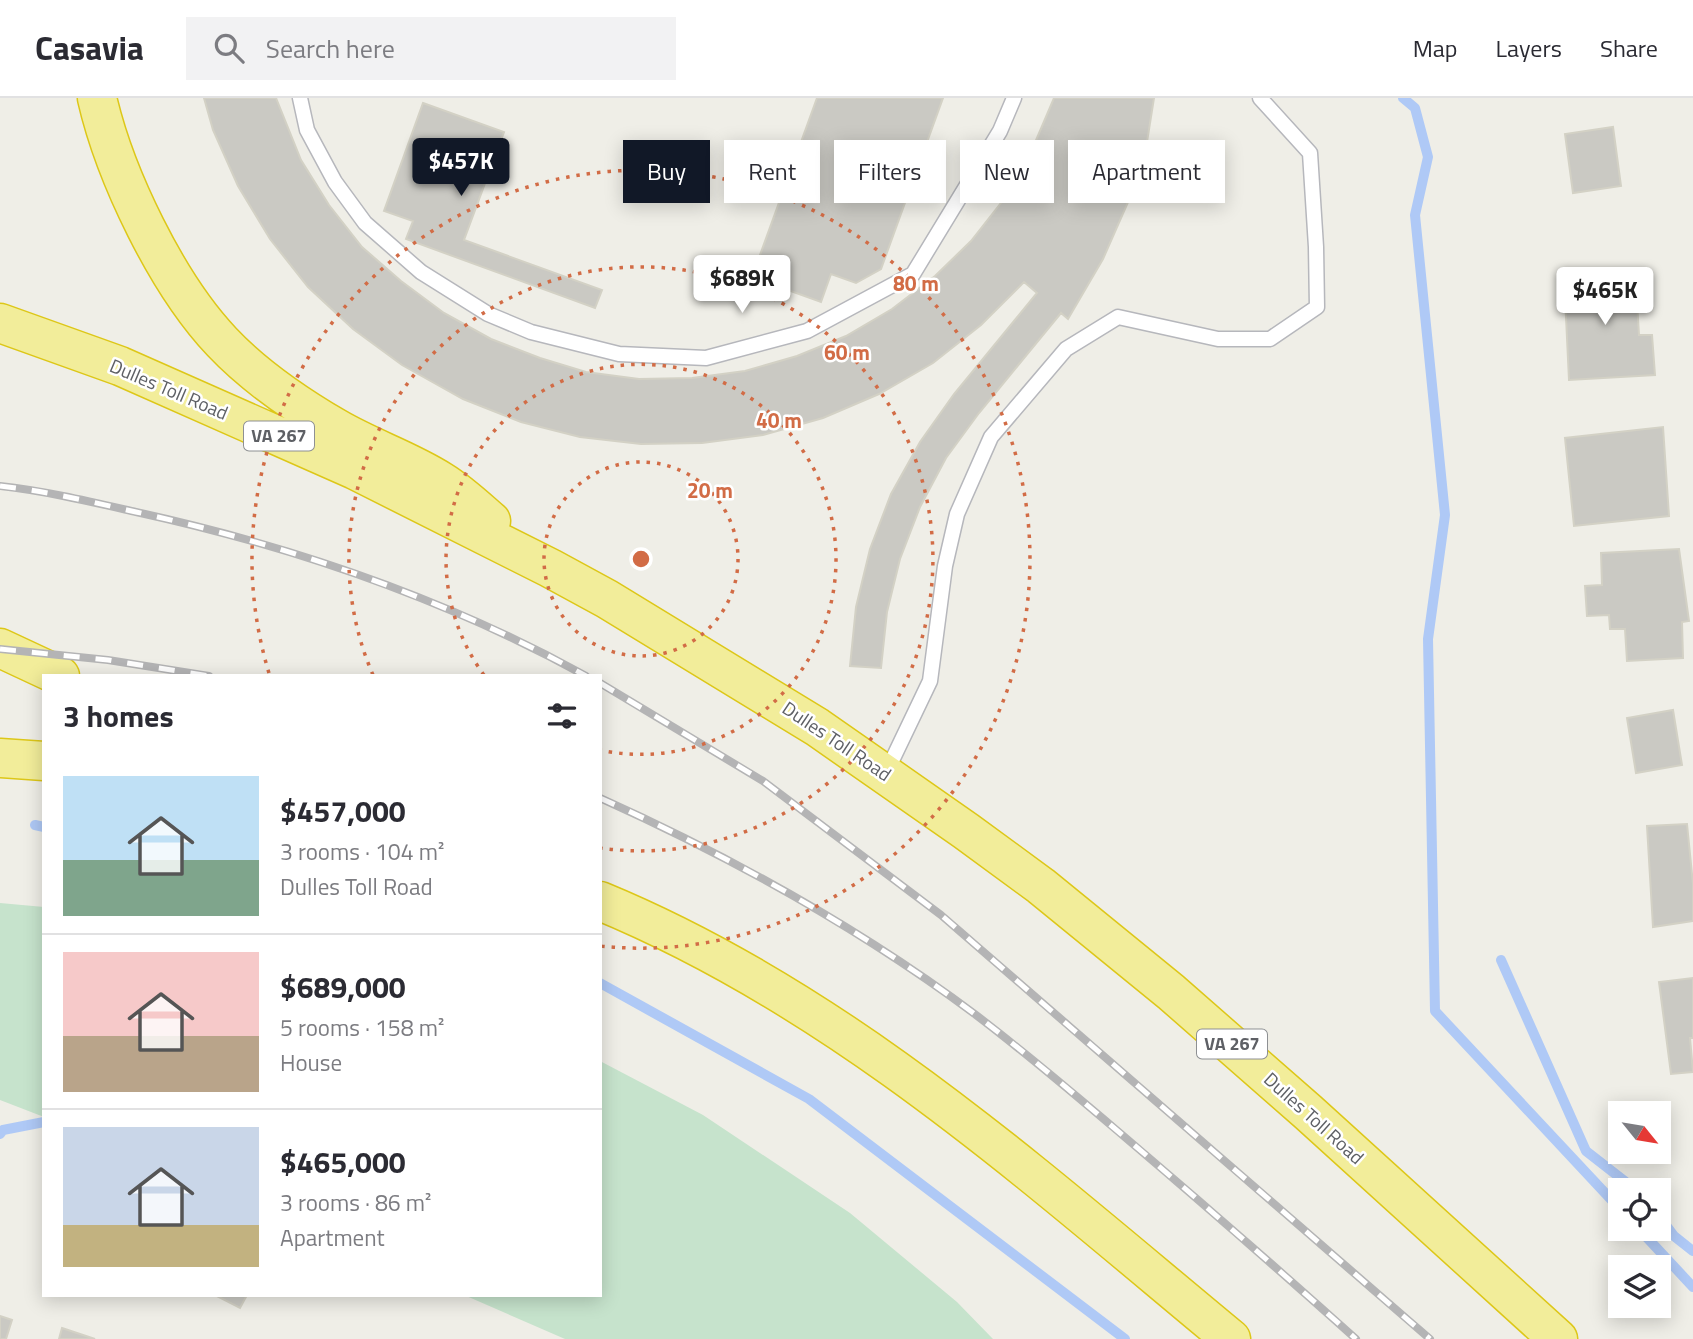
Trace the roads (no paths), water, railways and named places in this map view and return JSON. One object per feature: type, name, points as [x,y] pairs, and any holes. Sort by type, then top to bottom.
[{"type":"highway","points":[[97,98],[116,163],[138,211],[178,282],[221,342],[299,405],[338,429],[441,481],[550,568]]},
{"type":"highway","name":"Dulles Toll Road","points":[[0,323],[120,366],[355,470],[550,568],[741,679],[817,727],[1041,887],[1171,992],[1308,1112],[1558,1339]]},
{"type":"highway","points":[[0,648],[56,674]]},
{"type":"highway","points":[[0,758],[42,761]]},
{"type":"highway","points":[[602,893],[808,1010],[940,1101],[1231,1339]]},
{"type":"highway","points":[[602,902],[684,940]]},
{"type":"lane","points":[[300,98],[307,130],[335,182],[365,223],[421,272],[488,314],[531,332],[619,354],[706,358],[807,331],[913,274],[1000,131],[1014,98]]},
{"type":"lane","points":[[886,774],[930,681],[945,566],[957,514],[991,437],[1066,349],[1118,317],[1218,340],[1270,339],[1317,307],[1310,153],[1260,98]]},
{"type":"waterway","points":[[1403,98],[1415,108],[1428,157],[1415,215],[1445,515],[1428,639],[1435,1011],[1608,1196]]},
{"type":"waterway","points":[[35,825],[42,827]]},
{"type":"waterway","points":[[1501,960],[1586,1151],[1621,1178]]},
{"type":"waterway","points":[[602,984],[809,1099],[1125,1339]]},
{"type":"waterway","points":[[0,1134],[3,1130],[42,1122]]},
{"type":"waterway","points":[[1671,1232],[1693,1251]]},
{"type":"waterway","points":[[1650,1241],[1693,1287]]},
{"type":"railway","points":[[0,486],[136,512],[252,541],[310,559],[423,599],[533,648],[582,674]]},
{"type":"railway","points":[[0,649],[108,660],[196,674]]},
{"type":"railway","points":[[602,684],[763,781],[941,915],[1430,1339]]},
{"type":"railway","points":[[602,799],[698,845],[794,896],[932,983],[995,1029],[1067,1088],[1356,1339]]}]
